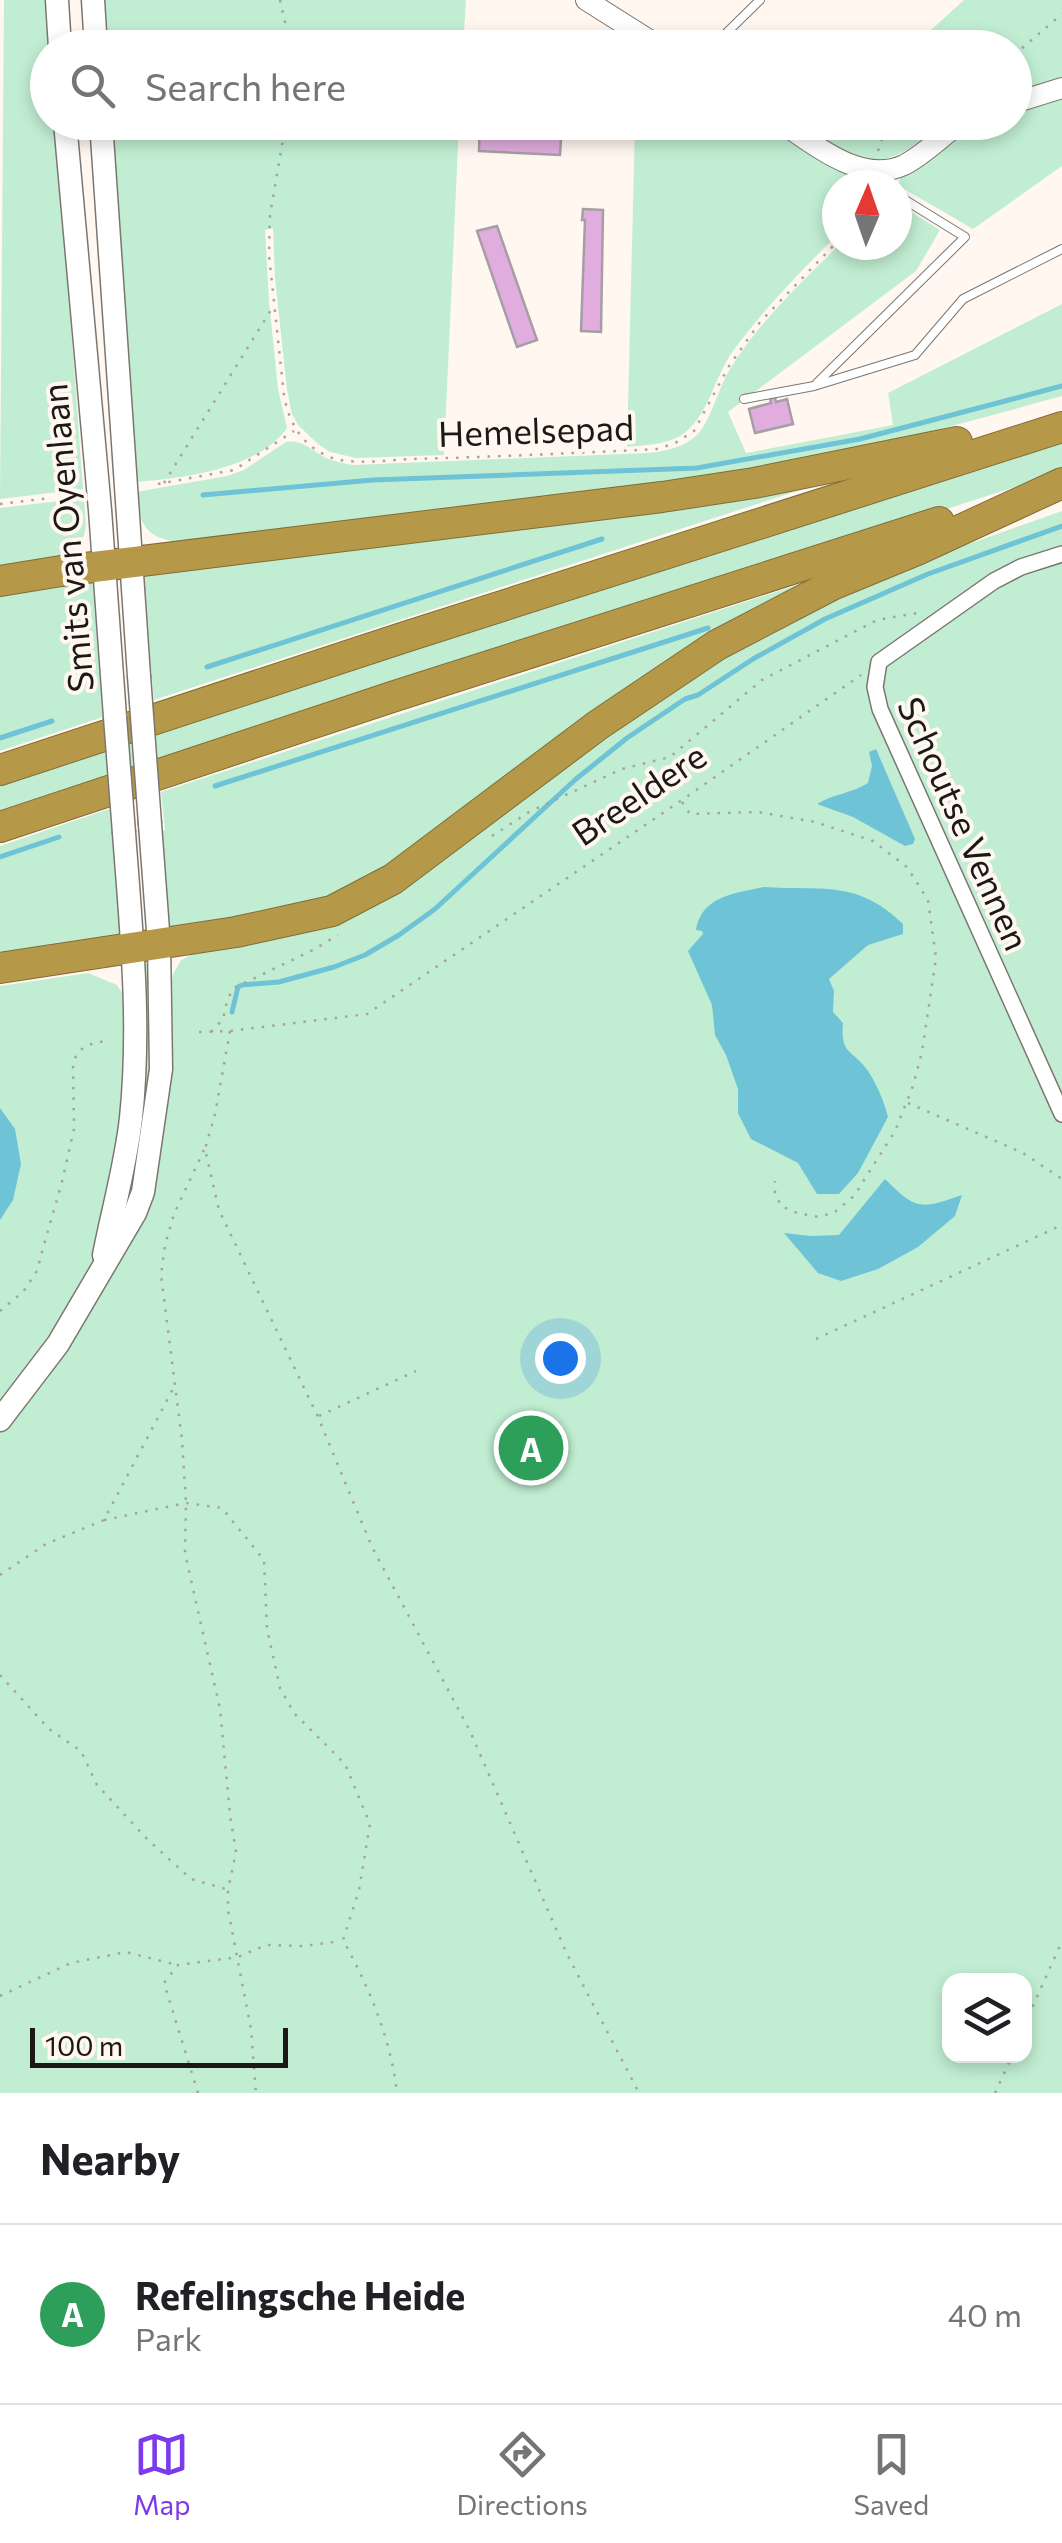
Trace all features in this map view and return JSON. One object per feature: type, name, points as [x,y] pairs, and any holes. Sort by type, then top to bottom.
[{"type":"highway","points":[[0,581],[662,497],[1062,425]]},
{"type":"highway","points":[[0,770],[1062,425]]},
{"type":"highway","points":[[0,827],[558,643],[1062,483]]},
{"type":"highway","points":[[0,968],[304,919],[332,911],[393,880],[598,725],[717,645],[832,585],[1062,483]]},
{"type":"main road","points":[[57,0],[59,30]]},
{"type":"main road","points":[[92,0],[94,30]]},
{"type":"main road","name":"Smits van Oyenlaan","points":[[67,140],[118,565],[139,676],[150,824],[146,946]]},
{"type":"main road","name":"Smits van Oyenlaan","points":[[102,140],[118,565],[114,685],[124,833],[146,946]]},
{"type":"main road","points":[[0,1420],[58,1344],[101,1273],[131,1121],[136,1010],[146,946]]},
{"type":"street","points":[[586,0],[634,30]]},
{"type":"street","points":[[1032,97],[1062,88]]},
{"type":"street","points":[[808,140],[832,156],[867,170]]},
{"type":"street","points":[[888,170],[906,164],[938,140]]},
{"type":"street","points":[[879,662],[994,580],[1062,554]]},
{"type":"street","name":"Schoutse Vennen","points":[[879,662],[875,686],[880,709],[1062,1114]]},
{"type":"lane","points":[[729,30],[760,0]]},
{"type":"lane","points":[[814,386],[964,237],[912,204]]},
{"type":"lane","points":[[744,399],[814,386],[915,355],[963,299],[1062,250]]},
{"type":"path","points":[[280,0],[288,30]]},
{"type":"path","points":[[1032,40],[1062,14]]},
{"type":"path","points":[[158,484],[234,470],[295,430],[284,396],[270,255],[270,215],[283,140]]},
{"type":"path","points":[[879,170],[882,140]]},
{"type":"path","name":"Hemelsepad","points":[[295,430],[328,456],[354,461],[658,448],[677,442],[694,431],[728,366],[760,322],[822,258]]},
{"type":"path","points":[[164,483],[274,304]]},
{"type":"path","points":[[0,504],[50,498]]},
{"type":"path","points":[[486,840],[530,812],[591,783],[622,769],[670,756],[762,680],[877,620],[959,606]]},
{"type":"path","name":"Breeldere","points":[[199,1032],[366,1014],[879,662]]},
{"type":"path","points":[[682,800],[690,814],[758,812],[815,822],[874,840],[907,867],[928,900],[936,958],[922,1052],[895,1131],[854,1196],[835,1212],[818,1217],[781,1206],[774,1181]]},
{"type":"path","points":[[211,1032],[224,1018],[232,989],[343,932]]},
{"type":"path","points":[[230,1030],[215,1114],[205,1149],[174,1214],[161,1275],[186,1502],[184,1553],[220,1709],[236,1852],[228,1910],[251,2029],[256,2093]]},
{"type":"path","points":[[0,1310],[23,1292],[40,1260],[74,1129],[76,1055],[91,1043],[107,1040]]},
{"type":"path","points":[[906,1103],[1023,1153],[1062,1179]]},
{"type":"path","points":[[205,1149],[219,1210],[318,1416],[372,1547],[470,1731],[567,1954],[639,2093]]},
{"type":"path","points":[[816,1339],[1062,1225]]},
{"type":"path","points":[[318,1416],[416,1371]]},
{"type":"path","points":[[104,1520],[176,1384]]},
{"type":"path","points":[[0,1575],[46,1544],[104,1520],[186,1502],[222,1508],[264,1560],[267,1629],[280,1688],[294,1712],[345,1764],[370,1824],[358,1890],[343,1940],[366,1982],[397,2093]]},
{"type":"path","points":[[0,1675],[49,1729],[80,1751],[98,1784],[147,1839],[192,1880],[228,1890]]},
{"type":"path","points":[[0,1996],[71,1963],[126,1952],[178,1965],[238,1957],[266,1945],[304,1946],[343,1940]]},
{"type":"path","points":[[1032,2008],[1062,1941]]},
{"type":"path","points":[[178,1965],[164,1983],[198,2093]]},
{"type":"path","points":[[995,2093],[1009,2063]]},
{"type":"green space","points":[[4,0],[48,0],[50,30],[30,30],[30,140],[57,140],[83,489],[0,499]]},
{"type":"green space","points":[[103,0],[466,0],[464,30],[105,30]]},
{"type":"green space","points":[[964,0],[1062,0],[1062,80],[1032,89],[1032,30],[931,30]]},
{"type":"green space","points":[[1062,96],[1062,166],[973,229],[912,194],[909,170],[950,140],[1032,140],[1032,106]]},
{"type":"green space","points":[[112,140],[458,140],[444,455],[356,458],[330,452],[298,425],[287,390],[273,228],[265,230],[269,301],[278,389],[287,428],[274,442],[239,462],[196,474],[135,482]]},
{"type":"green space","points":[[635,140],[788,140],[841,170],[822,170],[822,250],[733,351],[690,429],[654,444],[627,447]]},
{"type":"green space","points":[[823,140],[922,140],[881,160],[845,153]]},
{"type":"green space","points":[[912,212],[940,230],[916,271],[728,412],[746,453],[893,425],[888,393],[1062,304],[1062,396],[825,456],[604,492],[182,542],[153,534],[139,513],[136,492],[227,476],[244,470],[286,442],[302,444],[326,458],[353,465],[648,453],[682,445],[704,426],[741,352],[824,260],[912,260]]},
{"type":"green space","points":[[1062,436],[1062,472],[0,817],[0,779]]},
{"type":"green space","points":[[874,466],[154,700],[141,574]]},
{"type":"green space","points":[[84,498],[85,531],[73,550],[50,560],[0,568],[0,508]]},
{"type":"green space","points":[[1062,511],[1062,547],[1000,569],[969,591],[1000,584],[1062,558],[1062,2093],[0,2093],[0,986],[88,973],[117,985],[124,996],[141,963],[149,964],[171,985],[181,960],[198,951],[275,939],[335,924],[704,668],[915,563]]},
{"type":"green space","points":[[862,564],[336,903],[184,930],[167,927],[161,792]]},
{"type":"green space","points":[[94,577],[106,716],[0,751],[0,590]]},
{"type":"green space","points":[[112,808],[125,938],[0,958],[0,846]]},
{"type":"water","points":[[876,749],[915,839],[913,844],[905,846],[853,817],[817,804],[868,783],[872,766],[869,752]]},
{"type":"water","points":[[764,887],[854,894],[870,900],[903,924],[903,934],[868,945],[829,979],[834,991],[833,1012],[843,1023],[846,1047],[871,1076],[888,1117],[858,1173],[839,1194],[817,1194],[798,1163],[751,1139],[738,1113],[738,1089],[715,1035],[712,1005],[688,951],[703,934],[696,930],[699,919],[712,903],[731,894]]},
{"type":"water","points":[[0,1108],[15,1129],[21,1164],[13,1200],[0,1220]]},
{"type":"water","points":[[885,1179],[905,1197],[920,1204],[962,1195],[955,1216],[918,1247],[878,1269],[841,1281],[818,1273],[784,1233],[839,1235]]},
{"type":"building","points":[[479,140],[561,140],[560,155],[479,151]]},
{"type":"building","points":[[583,209],[603,210],[601,332],[581,331]]},
{"type":"building","points":[[497,226],[537,340],[517,347],[477,231]]},
{"type":"building","points":[[775,397],[776,402],[787,399],[793,424],[755,433],[749,409],[771,403],[770,398]]},
{"type":"waterway","points":[[203,495],[373,480],[697,468],[860,439],[1062,386]]},
{"type":"waterway","points":[[232,1012],[238,987],[242,985],[279,982],[334,967],[399,935],[435,909],[576,779],[627,738],[753,659],[825,619],[928,574],[1062,526]]},
{"type":"waterway","points":[[207,667],[602,539]]},
{"type":"waterway","points":[[215,786],[708,628]]},
{"type":"waterway","points":[[0,738],[52,721]]},
{"type":"waterway","points":[[0,857],[59,837]]},
{"type":"place","name":"Refelingsche Heide","points":[[531,1448]]}]
